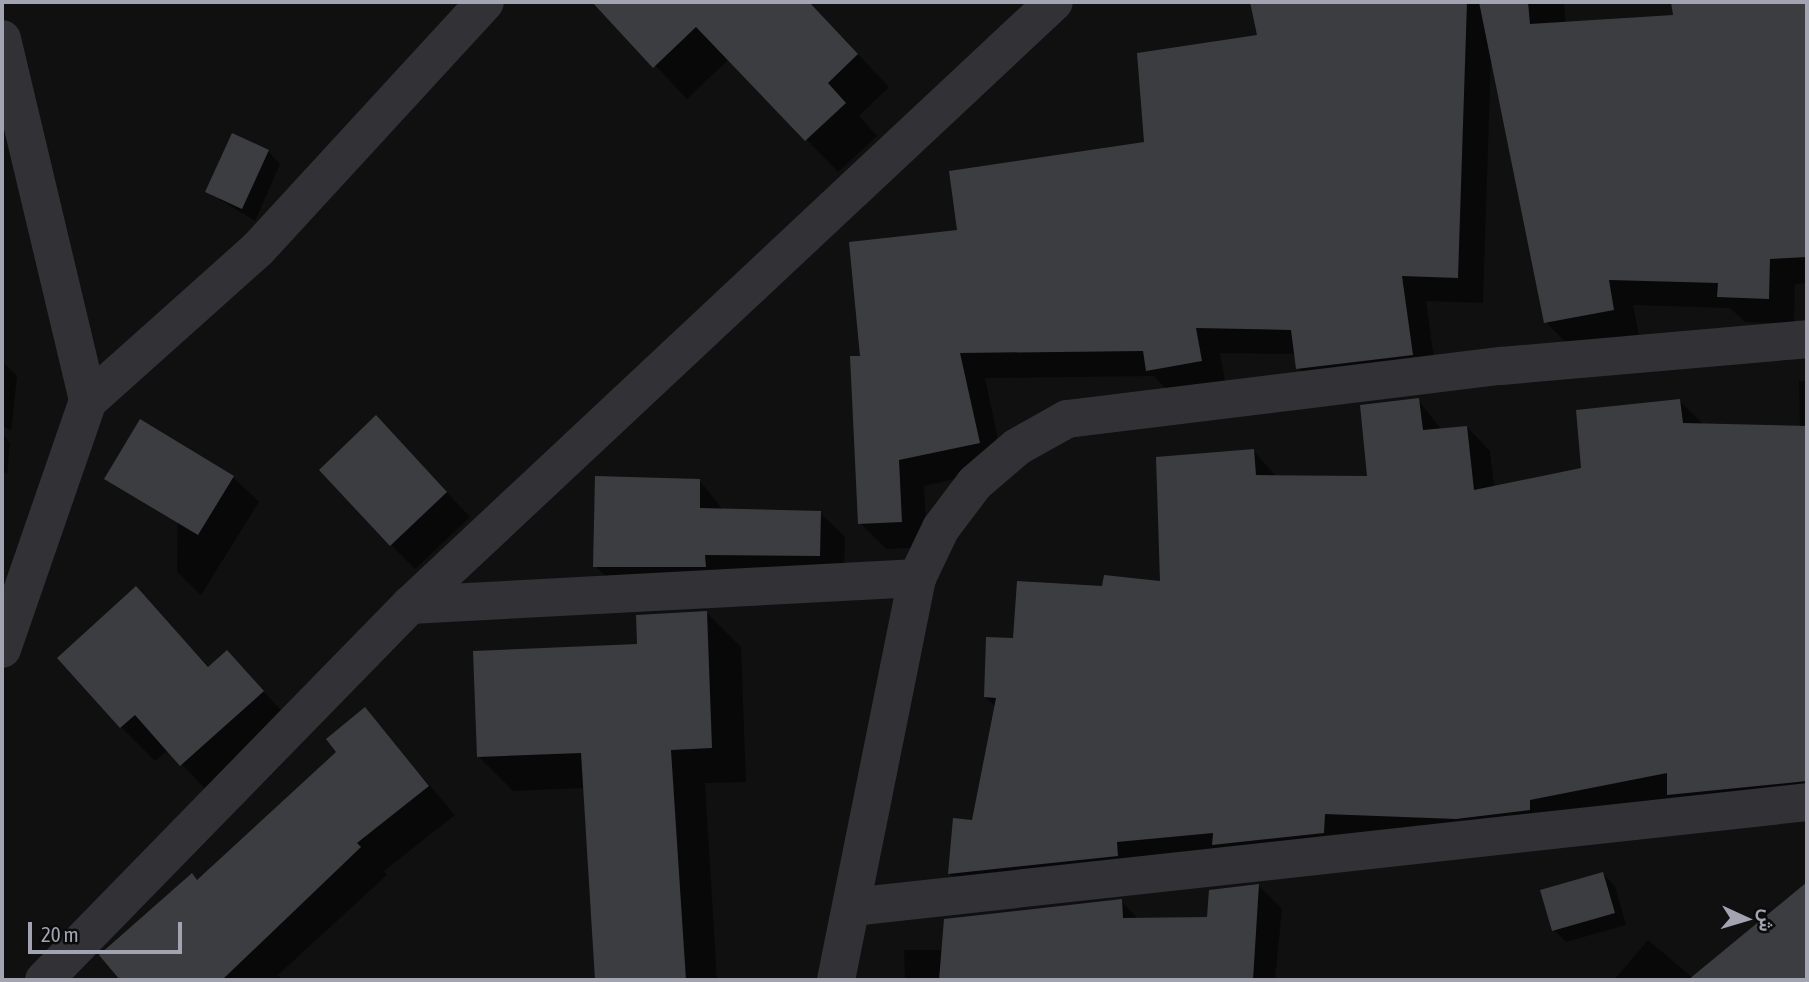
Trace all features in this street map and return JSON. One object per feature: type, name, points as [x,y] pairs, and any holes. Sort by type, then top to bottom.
[{"type":"street","points":[[2,649],[88,401],[258,249],[485,2]]},
{"type":"street","points":[[44,980],[410,605],[1054,2]]},
{"type":"street","points":[[2,39],[88,401]]},
{"type":"street","points":[[836,980],[917,578],[942,527],[975,483],[1017,447],[1066,419],[1501,366],[1807,338]]},
{"type":"street","points":[[410,605],[917,578]]},
{"type":"street","points":[[852,907],[1807,802]]},
{"type":"building","points":[[592,2],[809,2],[858,54],[828,83],[846,103],[805,141],[696,27],[653,68]]},
{"type":"building","points":[[1250,2],[1467,2],[1458,278],[1402,276],[1413,355],[1296,369],[1291,330],[1196,328],[1202,361],[1146,371],[1143,351],[960,353],[980,443],[899,460],[902,522],[858,524],[850,356],[860,356],[849,242],[957,230],[949,171],[1144,142],[1137,53],[1257,35]]},
{"type":"building","points":[[1479,2],[1528,2],[1530,24],[1673,15],[1671,2],[1807,2],[1807,257],[1770,259],[1769,299],[1717,297],[1718,283],[1609,280],[1614,310],[1544,323]]},
{"type":"building","points":[[232,133],[269,150],[242,209],[205,192]]},
{"type":"building","points":[[1419,398],[1423,430],[1467,426],[1474,490],[1581,468],[1576,410],[1680,399],[1683,423],[1807,426],[1807,781],[1667,795],[1667,773],[1530,800],[1530,810],[1456,819],[1325,814],[1324,833],[1212,845],[1213,833],[1117,842],[1118,856],[948,874],[953,818],[972,820],[996,698],[984,697],[986,637],[1013,638],[1017,581],[1102,586],[1104,575],[1160,581],[1156,457],[1254,449],[1256,475],[1367,476],[1360,405]]},
{"type":"building","points":[[376,415],[447,492],[390,546],[319,470]]},
{"type":"building","points":[[140,419],[234,476],[198,535],[104,479]]},
{"type":"building","points":[[595,476],[700,479],[700,508],[821,511],[820,556],[705,555],[706,567],[593,567]]},
{"type":"building","points":[[136,586],[208,667],[227,650],[264,691],[180,766],[135,715],[120,728],[57,658]]},
{"type":"building","points":[[707,611],[712,748],[671,750],[686,980],[595,980],[581,753],[477,757],[473,651],[637,644],[636,615]]},
{"type":"building","points":[[365,707],[429,786],[357,843],[361,847],[222,980],[120,980],[99,955],[192,873],[197,880],[336,752],[326,739]]},
{"type":"building","points":[[1603,872],[1615,913],[1552,931],[1540,890]]},
{"type":"building","points":[[1807,882],[1807,980],[1688,980]]},
{"type":"building","points":[[1259,884],[1253,980],[939,980],[944,919],[1122,899],[1123,918],[1207,917],[1209,890]]}]
